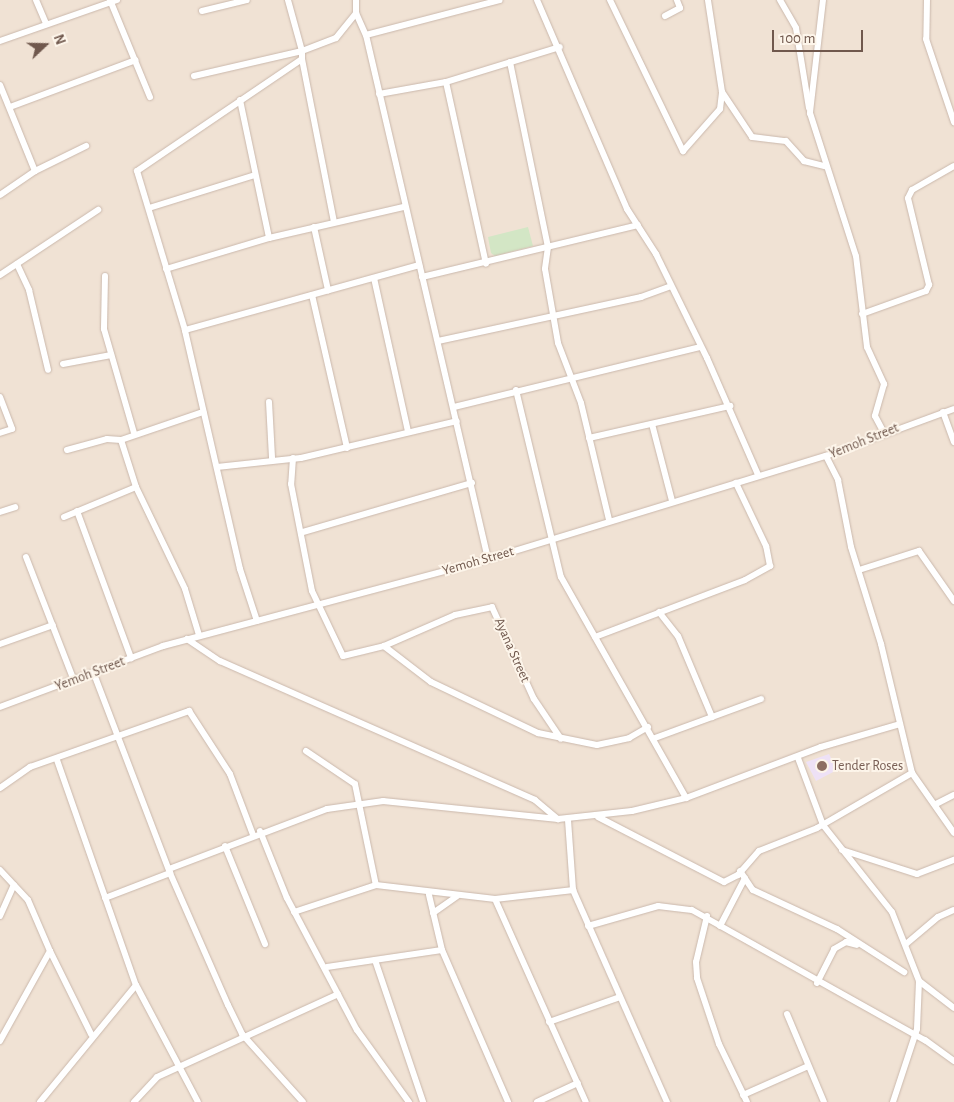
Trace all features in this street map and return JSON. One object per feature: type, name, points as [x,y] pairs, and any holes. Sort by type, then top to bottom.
[{"type":"street","points":[[36,0],[46,24]]},
{"type":"street","points":[[202,11],[247,0]]},
{"type":"street","points":[[288,0],[302,55],[334,222]]},
{"type":"street","points":[[356,0],[356,14],[366,35],[403,207],[454,407],[488,559]]},
{"type":"street","points":[[366,35],[500,0]]},
{"type":"street","points":[[538,0],[560,47],[627,209],[638,225],[701,347],[730,406],[758,475]]},
{"type":"street","points":[[610,0],[683,151],[719,114],[722,92],[708,0]]},
{"type":"street","points":[[665,16],[680,8],[677,0]]},
{"type":"street","points":[[780,0],[798,36],[810,113],[824,166],[856,256],[867,347],[884,384],[875,416],[883,431]]},
{"type":"street","points":[[810,113],[824,0]]},
{"type":"street","points":[[927,0],[926,39],[954,122]]},
{"type":"street","points":[[0,41],[113,1],[150,97]]},
{"type":"street","points":[[257,621],[203,412],[185,330],[150,208],[137,172],[302,55],[336,38],[356,14]]},
{"type":"street","points":[[379,94],[446,82],[560,47]]},
{"type":"street","points":[[194,76],[302,55]]},
{"type":"street","points":[[10,107],[136,60]]},
{"type":"street","points":[[510,62],[548,247],[545,269],[553,316],[589,438],[609,520]]},
{"type":"street","points":[[446,82],[486,264]]},
{"type":"street","points":[[0,85],[35,171]]},
{"type":"street","points":[[722,92],[752,137],[786,141],[804,161],[824,166]]},
{"type":"street","points":[[240,100],[269,238]]},
{"type":"street","points":[[0,195],[35,171],[86,146]]},
{"type":"street","points":[[862,314],[926,291],[929,286],[908,198],[912,190],[954,166]]},
{"type":"street","points":[[150,208],[255,175]]},
{"type":"street","points":[[166,269],[269,238],[403,207]]},
{"type":"street","points":[[0,276],[98,210]]},
{"type":"street","points":[[422,277],[486,264],[638,225]]},
{"type":"street","points":[[314,227],[328,290]]},
{"type":"street","points":[[17,264],[29,290],[48,370]]},
{"type":"street","points":[[185,330],[419,265]]},
{"type":"street","points":[[105,276],[104,330],[134,433]]},
{"type":"street","points":[[374,278],[408,431]]},
{"type":"street","points":[[438,341],[553,316],[669,286]]},
{"type":"street","points":[[312,295],[347,448]]},
{"type":"street","points":[[454,407],[516,390],[701,347]]},
{"type":"street","points":[[63,364],[111,355]]},
{"type":"street","points":[[516,390],[548,540],[570,598],[655,738],[686,798]]},
{"type":"street","points":[[0,397],[12,429],[0,434]]},
{"type":"street","points":[[269,402],[272,458]]},
{"type":"street","points":[[589,438],[730,406]]},
{"type":"street","name":"Yemoh Street","points":[[0,707],[74,682],[131,658],[199,635],[318,606],[488,559],[609,520],[826,456],[883,431],[954,409]]},
{"type":"street","points":[[67,450],[107,439],[122,440],[134,433],[203,412]]},
{"type":"street","points":[[943,412],[954,442]]},
{"type":"street","points":[[217,467],[272,458],[293,458],[347,448],[408,431],[457,421]]},
{"type":"street","points":[[652,424],[672,501]]},
{"type":"street","points":[[122,440],[136,487],[185,588],[199,635]]},
{"type":"street","points":[[826,456],[838,480],[859,570],[912,773],[936,804],[954,833]]},
{"type":"street","points":[[293,458],[291,484],[318,606],[343,656],[384,646],[431,682],[487,711],[561,739],[598,745],[629,738],[648,727]]},
{"type":"street","points":[[303,532],[472,483]]},
{"type":"street","points":[[595,637],[745,580],[770,566],[766,546],[736,483]]},
{"type":"street","points":[[64,517],[136,487]]},
{"type":"street","points":[[0,512],[15,506]]},
{"type":"street","points":[[77,511],[131,658]]},
{"type":"street","points":[[859,570],[918,551],[954,601]]},
{"type":"street","points":[[26,557],[74,682]]},
{"type":"street","name":"Ayana Street","points":[[384,646],[455,615],[492,607],[534,699],[561,739]]},
{"type":"street","points":[[659,612],[678,636],[712,717]]},
{"type":"street","points":[[0,644],[53,625]]},
{"type":"street","points":[[187,639],[220,660],[535,800],[558,819]]},
{"type":"street","points":[[94,674],[121,737],[170,871],[242,1034],[302,1102]]},
{"type":"street","points":[[655,738],[761,699]]},
{"type":"street","points":[[0,788],[30,767],[57,760],[121,737],[175,714],[193,713],[219,763],[230,774],[253,834]]},
{"type":"street","points":[[106,898],[260,831],[327,809],[399,800],[443,810],[568,820],[598,817],[686,798],[900,724]]},
{"type":"street","points":[[306,751],[350,778],[376,885]]},
{"type":"street","points":[[798,758],[823,825],[892,912],[919,981],[914,1036],[893,1102]]},
{"type":"street","points":[[57,760],[136,984],[198,1102]]},
{"type":"street","points":[[598,817],[719,882],[740,871],[759,851],[823,825],[912,773]]},
{"type":"street","points":[[936,804],[954,795]]},
{"type":"street","points":[[568,820],[573,890],[667,1102]]},
{"type":"street","points":[[260,831],[294,912],[327,967],[338,994],[382,1069],[409,1102]]},
{"type":"street","points":[[225,846],[266,944]]},
{"type":"street","points":[[841,850],[917,874],[954,860]]},
{"type":"street","points":[[0,870],[32,907],[50,951],[91,1034]]},
{"type":"street","points":[[740,871],[752,890],[837,929],[904,972]]},
{"type":"street","points":[[720,926],[745,878]]},
{"type":"street","points":[[294,912],[376,885],[429,895],[495,899],[573,890]]},
{"type":"street","points":[[0,916],[14,886]]},
{"type":"street","points":[[429,895],[442,950],[508,1102]]},
{"type":"street","points":[[433,913],[457,896]]},
{"type":"street","points":[[495,899],[586,1102]]},
{"type":"street","points":[[588,926],[658,906],[678,906],[707,916],[720,926],[817,983],[914,1036],[954,1061]]},
{"type":"street","points":[[906,944],[938,917],[954,910]]},
{"type":"street","points":[[707,916],[696,962],[697,978],[719,1044],[745,1099],[806,1067]]},
{"type":"street","points":[[817,983],[834,949],[846,942],[899,974],[904,972],[910,958]]},
{"type":"street","points":[[327,967],[442,950]]},
{"type":"street","points":[[0,1041],[50,951]]},
{"type":"street","points":[[375,960],[423,1102]]},
{"type":"street","points":[[919,981],[954,1008]]},
{"type":"street","points":[[40,1102],[91,1034],[136,984]]},
{"type":"street","points":[[134,1102],[157,1077],[242,1034],[338,994]]},
{"type":"street","points":[[549,1022],[620,998]]},
{"type":"street","points":[[787,1014],[806,1067],[820,1086],[824,1102]]},
{"type":"street","points":[[537,1102],[578,1083]]},
{"type":"shaded area","points":[[0,0],[954,0],[954,1102],[0,1102]]},
{"type":"shaded area","name":"Tender Roses","points":[[829,754],[837,770],[816,781],[806,762]]},
{"type":"green space","points":[[528,227],[533,246],[495,256],[491,253],[488,237]]},
{"type":"place","name":"Tender Roses","points":[[822,766]]}]
